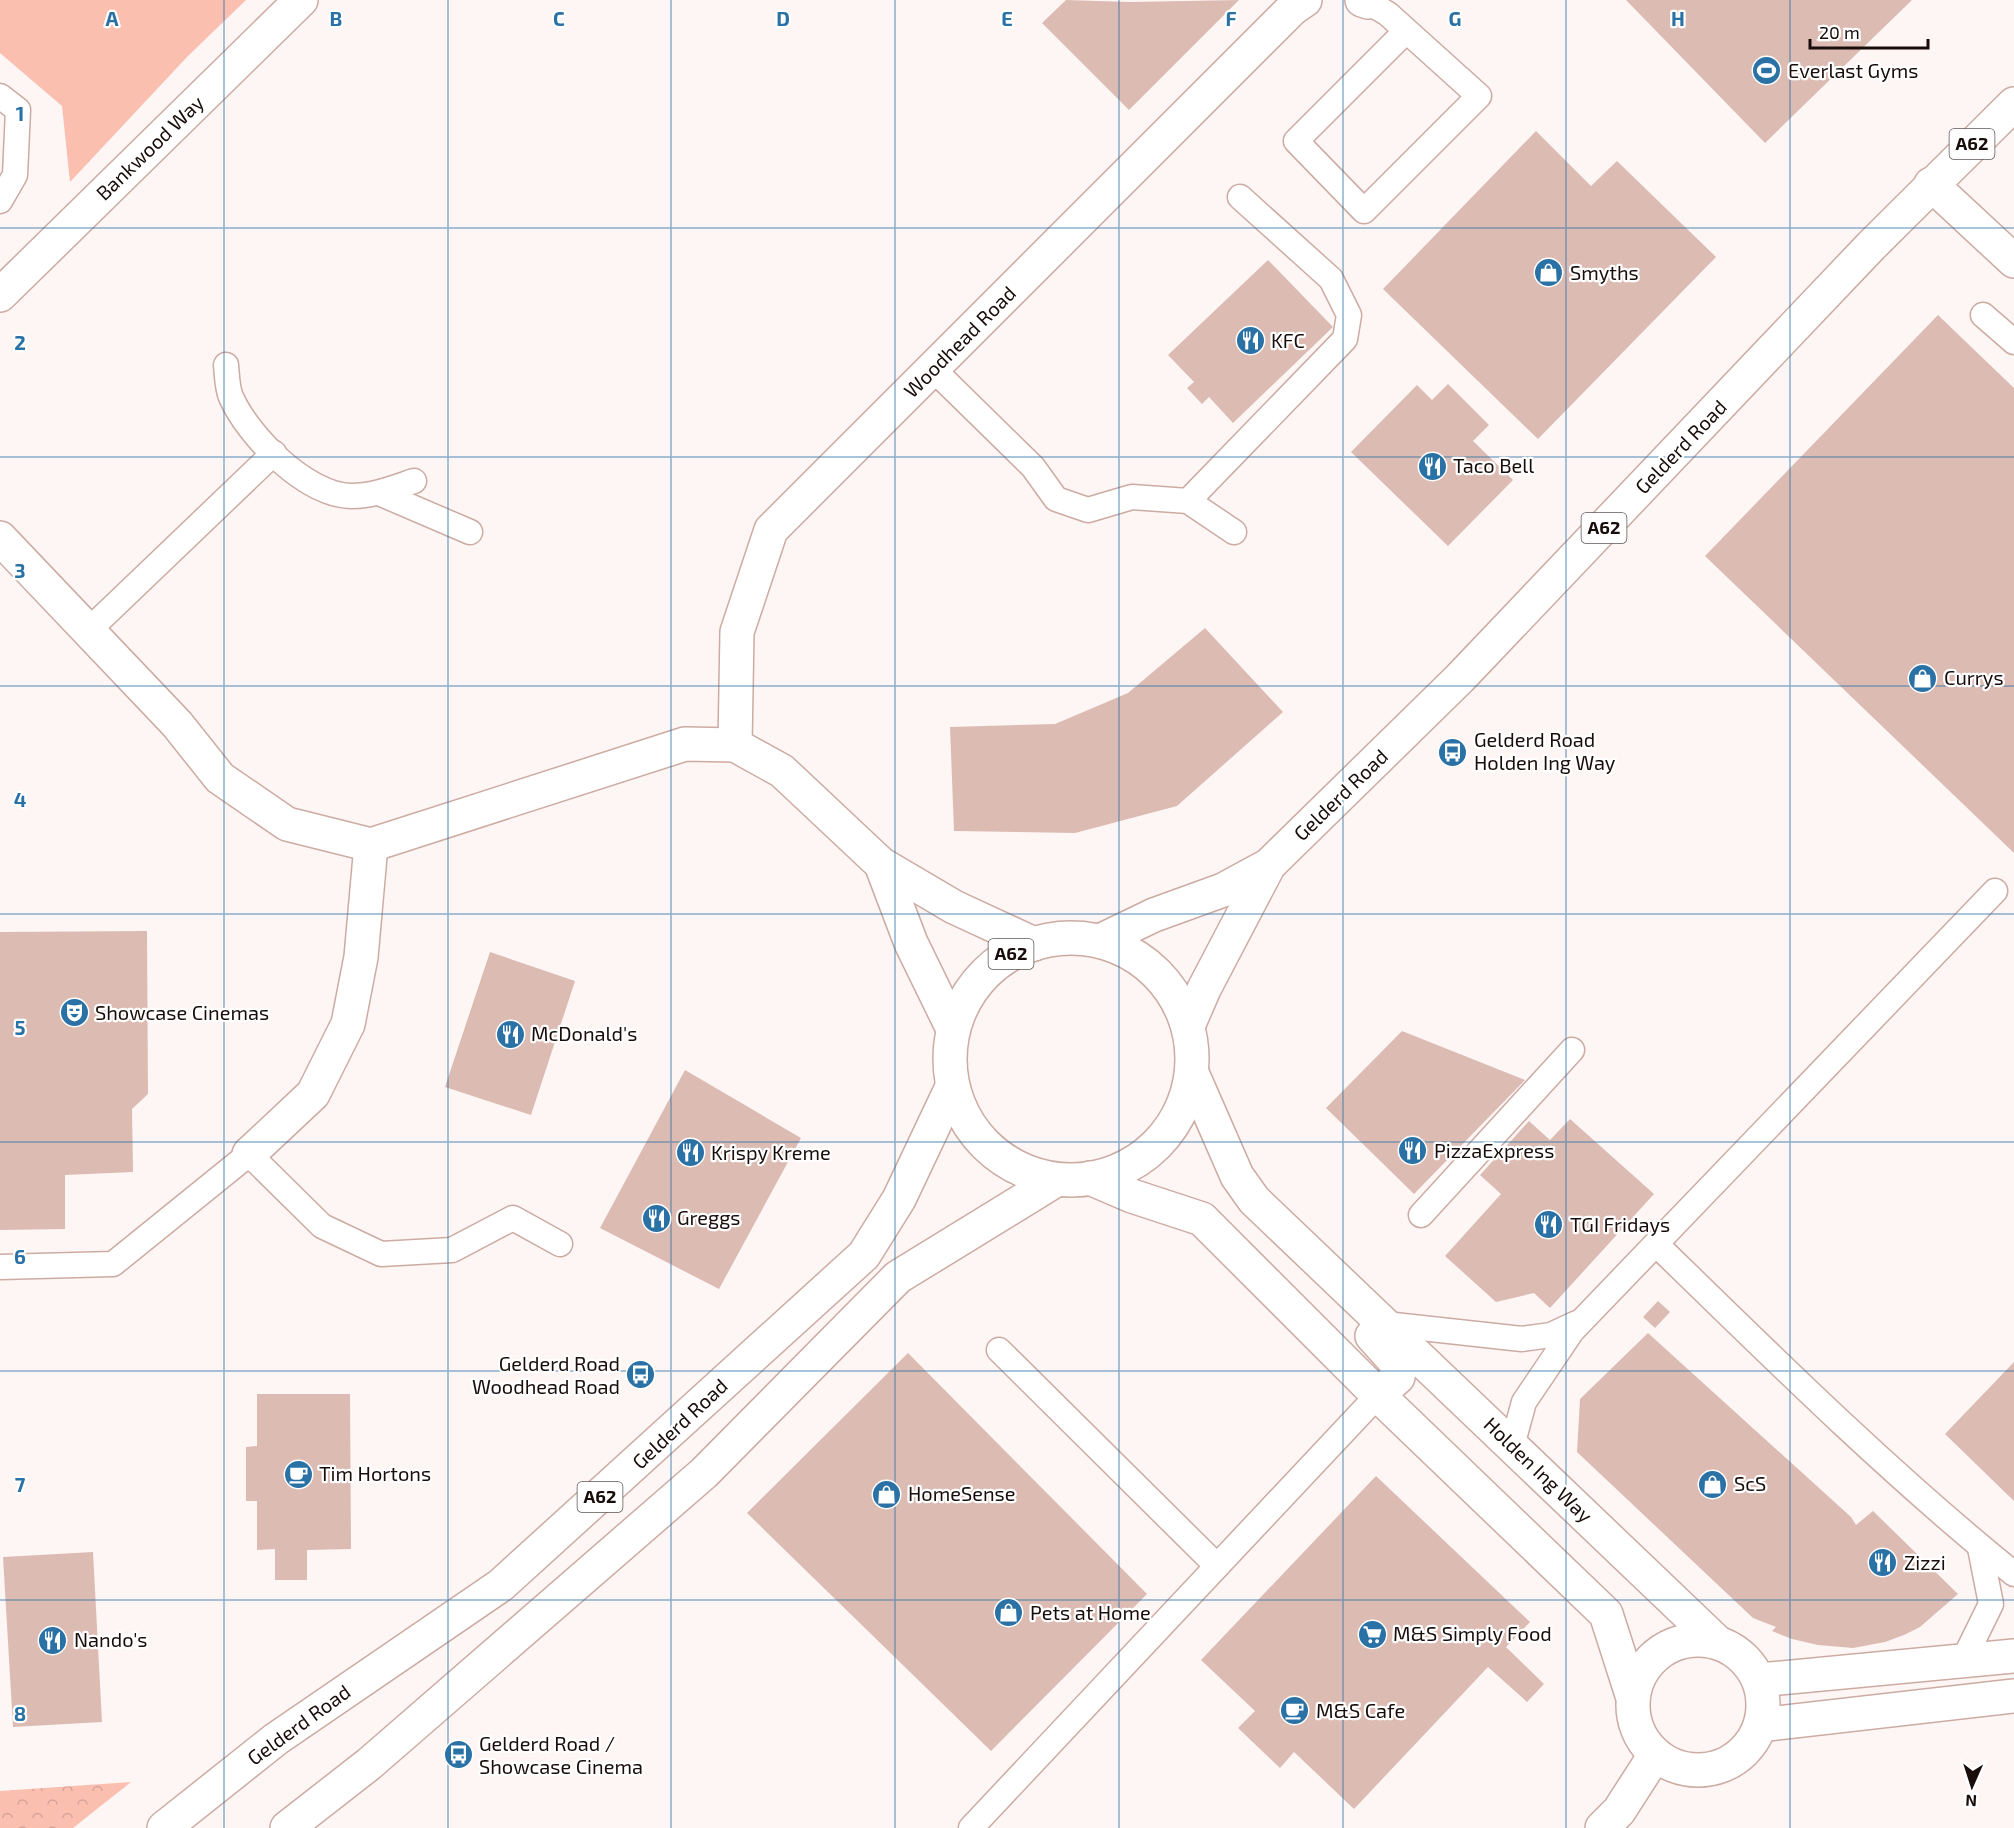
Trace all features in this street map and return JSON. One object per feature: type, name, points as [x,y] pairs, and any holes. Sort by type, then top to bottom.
[{"type":"street","name":"Bankwood Way","points":[[0,295],[301,0]]},
{"type":"street","name":"Woodhead Road","points":[[735,745],[737,632],[771,530],[1292,9],[1305,0]]},
{"type":"street","name":"Gelderd Road","points":[[1100,941],[1154,915],[1222,891],[1269,865],[1460,678],[1931,184],[2014,104]]},
{"type":"street","points":[[1931,184],[2014,261]]},
{"type":"street","points":[[0,538],[177,724],[220,778],[287,824],[371,844],[685,744],[735,745],[782,771],[881,864],[954,907],[1034,945]]},
{"type":"street","points":[[249,1154],[313,1094],[348,1024],[361,957],[371,844]]},
{"type":"street","points":[[881,864],[911,943],[953,1029]]},
{"type":"street","name":"Gelderd Road","points":[[1188,1026],[1204,989],[1269,865]]},
{"type":"street","name":"Gelderd Road","points":[[1055,938],[1100,941],[1124,950],[1155,972],[1175,996],[1188,1026],[1192,1072],[1182,1109],[1161,1141],[1130,1165],[1090,1178],[1056,1180],[1006,1162],[981,1142],[952,1087],[950,1040],[957,1015],[977,980],[996,963],[1020,948],[1034,945],[1055,938]]},
{"type":"street","name":"Holden Ing Way","points":[[1192,1072],[1237,1176],[1254,1200],[1718,1642]]},
{"type":"street","name":"Gelderd Road","points":[[164,1828],[276,1739],[501,1585],[864,1256],[899,1199],[952,1087]]},
{"type":"street","points":[[1090,1178],[1132,1196],[1202,1219],[1378,1395],[1606,1614],[1632,1695],[1633,1717],[1640,1738],[1654,1755],[1619,1811],[1602,1828]]},
{"type":"street","name":"Gelderd Road","points":[[287,1828],[369,1764],[704,1473],[897,1277],[1056,1180]]},
{"type":"street","points":[[1358,1299],[1365,1329],[1400,1366],[1398,1377],[1378,1395]]},
{"type":"street","name":"Holden Ing Way","points":[[1632,1695],[1640,1673],[1653,1656],[1673,1644],[1695,1639],[1718,1642],[1735,1650],[1749,1663],[1759,1680],[1764,1702],[1760,1725],[1751,1744],[1736,1759],[1716,1768],[1694,1770],[1673,1766],[1654,1755]]},
{"type":"street","points":[[1759,1680],[2014,1656]]},
{"type":"street","points":[[1760,1725],[2014,1696]]},
{"type":"lane","points":[[1365,1],[1388,14],[1479,96],[1364,211],[1296,141],[1406,31]]},
{"type":"lane","points":[[0,96],[18,110],[15,176],[0,201]]},
{"type":"lane","points":[[1188,501],[1345,339],[1349,315],[1331,279],[1240,197]]},
{"type":"lane","points":[[1983,315],[2014,342]]},
{"type":"lane","points":[[226,365],[230,395],[250,430],[313,486],[349,496],[379,493],[414,481]]},
{"type":"lane","points":[[933,369],[1033,467],[1056,499],[1088,510],[1132,497],[1188,501],[1234,532]]},
{"type":"lane","points":[[88,631],[274,453]]},
{"type":"lane","points":[[379,493],[470,532]]},
{"type":"lane","points":[[1512,1446],[1524,1402],[1577,1326],[1995,891]]},
{"type":"lane","points":[[1421,1215],[1572,1050]]},
{"type":"lane","points":[[0,1267],[113,1264],[249,1154],[322,1226],[381,1254],[452,1250],[513,1218],[560,1244]]},
{"type":"lane","points":[[1656,1244],[1854,1435],[1980,1548],[2014,1574]]},
{"type":"lane","points":[[1385,1324],[1522,1339],[1551,1335],[1577,1326]]},
{"type":"lane","points":[[999,1350],[1217,1566]]},
{"type":"lane","points":[[970,1828],[1378,1395]]},
{"type":"lane","points":[[1963,1661],[1991,1604],[1980,1548]]},
{"type":"green space","points":[[0,0],[246,0],[187,57],[70,182],[62,106],[0,53]]},
{"type":"green space","points":[[131,1782],[73,1828],[0,1828],[0,1791]]},
{"type":"building","points":[[1066,0],[1130,2],[1239,0],[1129,110],[1042,23]]},
{"type":"building","name":"Everlast Gyms","points":[[1626,0],[1912,0],[1765,143]]},
{"type":"building","name":"Smyths","points":[[1536,131],[1591,186],[1617,161],[1716,257],[1538,439],[1383,289]]},
{"type":"building","name":"KFC","points":[[1268,260],[1333,327],[1233,423],[1209,397],[1202,404],[1187,388],[1194,382],[1168,355]]},
{"type":"building","name":"Currys","points":[[1938,315],[2014,388],[2014,853],[1705,556]]},
{"type":"building","name":"Taco Bell","points":[[1448,384],[1489,425],[1473,441],[1513,480],[1448,546],[1351,452],[1417,385],[1432,400]]},
{"type":"building","points":[[1205,628],[1283,712],[1177,806],[1075,833],[954,831],[950,727],[1055,724],[1128,693]]},
{"type":"building","name":"Showcase Cinemas","points":[[147,931],[148,1094],[132,1109],[133,1172],[65,1175],[65,1229],[0,1230],[0,932]]},
{"type":"building","name":"McDonald's","points":[[490,952],[575,981],[531,1115],[445,1087]]},
{"type":"building","name":"PizzaExpress","points":[[1402,1031],[1525,1080],[1414,1194],[1326,1108]]},
{"type":"building","points":[[685,1070],[801,1138],[719,1289],[600,1228]]},
{"type":"building","name":"TGI Fridays","points":[[1570,1119],[1654,1194],[1550,1308],[1534,1293],[1496,1302],[1445,1256],[1501,1194],[1480,1175],[1529,1121],[1550,1140]]},
{"type":"building","points":[[1658,1301],[1670,1312],[1655,1328],[1643,1317]]},
{"type":"building","name":"ScS","points":[[1648,1333],[1851,1517],[1856,1525],[1873,1511],[1958,1594],[1920,1627],[1885,1642],[1853,1648],[1818,1645],[1792,1639],[1772,1631],[1776,1627],[1753,1618],[1577,1452],[1580,1399]]},
{"type":"building","points":[[908,1353],[1147,1594],[991,1751],[747,1513]]},
{"type":"building","points":[[2014,1362],[2014,1501],[1945,1434]]},
{"type":"building","name":"Tim Hortons","points":[[257,1394],[350,1394],[351,1549],[307,1550],[307,1580],[275,1580],[275,1549],[257,1550],[257,1501],[246,1501],[246,1447],[257,1446]]},
{"type":"building","name":"M&S Simply Food","points":[[1376,1476],[1530,1622],[1506,1647],[1544,1684],[1527,1702],[1488,1667],[1354,1809],[1294,1752],[1280,1768],[1238,1728],[1255,1711],[1201,1660]]},
{"type":"building","name":"Nando's","points":[[93,1552],[102,1722],[13,1727],[3,1557]]},
{"type":"place","name":"Everlast Gyms","points":[[1767,71]]},
{"type":"place","name":"Smyths","points":[[1549,273]]},
{"type":"place","name":"KFC","points":[[1250,341]]},
{"type":"place","name":"Taco Bell","points":[[1432,466]]},
{"type":"place","name":"Currys","points":[[1923,678]]},
{"type":"place","name":"Gelderd Road Holden Ing Way","points":[[1453,752]]},
{"type":"place","name":"Showcase Cinemas","points":[[74,1013]]},
{"type":"place","name":"McDonald's","points":[[510,1034]]},
{"type":"place","name":"PizzaExpress","points":[[1413,1151]]},
{"type":"place","name":"Krispy Kreme","points":[[690,1153]]},
{"type":"place","name":"Greggs","points":[[656,1218]]},
{"type":"place","name":"TGI Fridays","points":[[1549,1225]]},
{"type":"place","name":"Gelderd Road Woodhead Road","points":[[641,1375]]},
{"type":"place","name":"Tim Hortons","points":[[298,1474]]},
{"type":"place","name":"ScS","points":[[1713,1484]]},
{"type":"place","name":"HomeSense","points":[[887,1494]]},
{"type":"place","name":"Zizzi","points":[[1883,1563]]},
{"type":"place","name":"Pets at Home","points":[[1009,1613]]},
{"type":"place","name":"M&S Simply Food","points":[[1372,1634]]},
{"type":"place","name":"Nando's","points":[[53,1640]]},
{"type":"place","name":"M&S Cafe","points":[[1295,1711]]},
{"type":"place","name":"Gelderd Road / Showcase Cinema","points":[[458,1755]]}]
